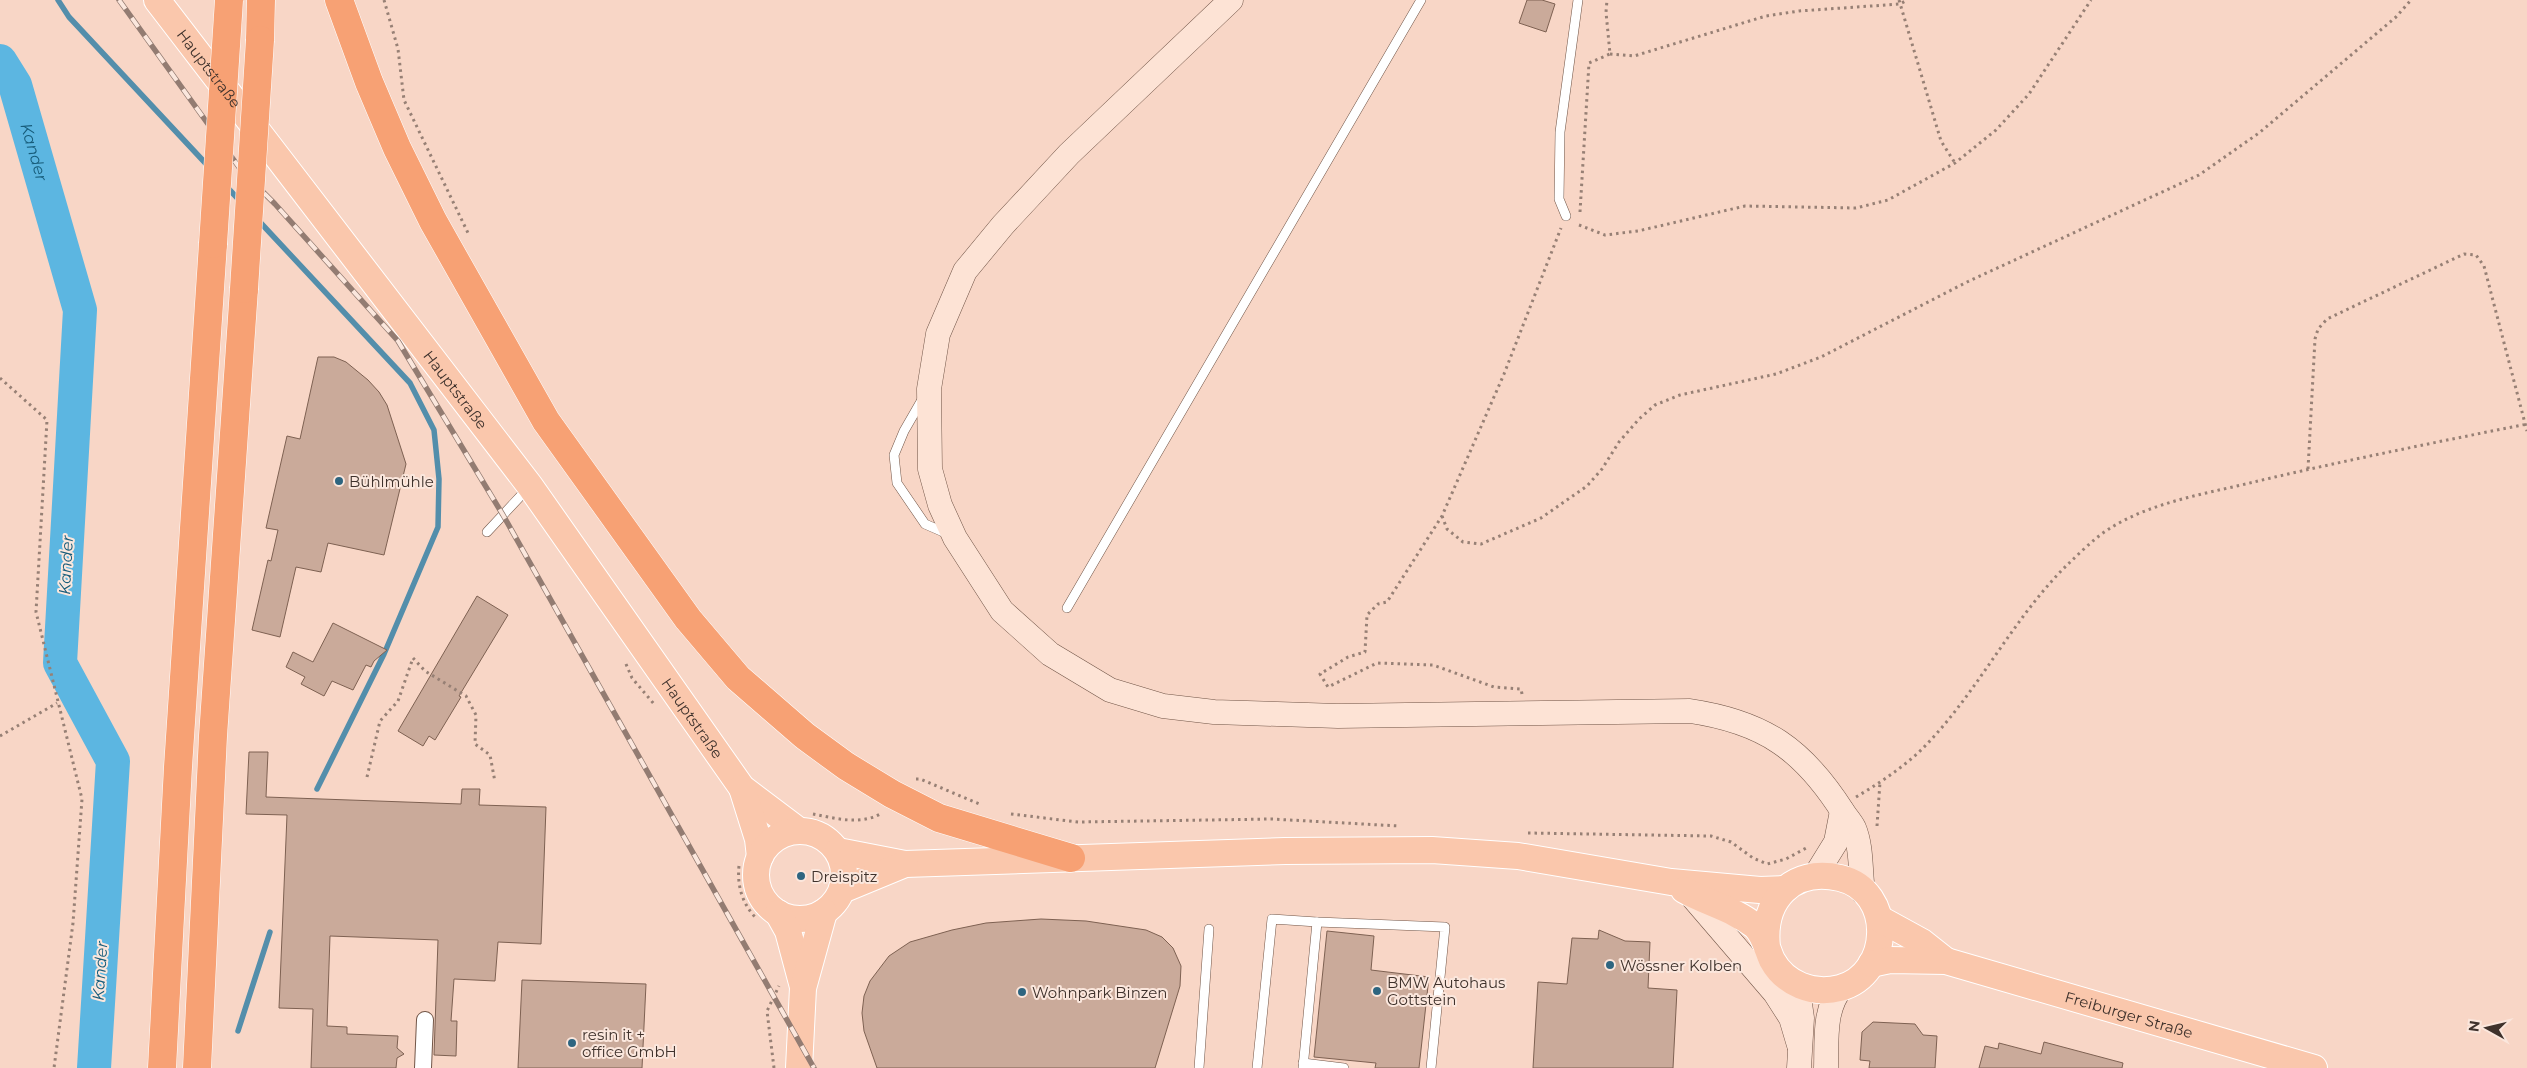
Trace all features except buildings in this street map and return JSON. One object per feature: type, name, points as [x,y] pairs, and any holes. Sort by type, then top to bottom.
[{"type":"highway","points":[[162,1068],[178,767],[228,0]]},
{"type":"highway","points":[[197,1068],[213,736],[244,289],[261,0]]},
{"type":"highway","points":[[339,0],[393,140],[433,221],[546,421],[700,634],[738,678],[805,736],[846,766],[892,794],[939,818],[1071,858]]},
{"type":"main road","name":"Hauptstraße","points":[[157,0],[530,486],[742,788],[758,839],[751,858],[760,893],[770,908],[768,917],[788,930],[799,1068]]},
{"type":"main road","name":"Hauptstraße","points":[[742,788],[804,822],[838,851]]},
{"type":"main road","points":[[751,858],[776,838],[804,822]]},
{"type":"main road","points":[[905,864],[842,890],[844,870],[838,851],[905,864],[1285,851],[1432,850],[1518,856],[1680,887],[1785,889]]},
{"type":"main road","points":[[1680,887],[1724,907],[1756,927],[1767,946],[1772,960],[1787,978],[1811,990],[1842,988],[1859,978],[1871,964],[1880,944],[1880,919],[1864,892],[1844,879],[1830,876],[1815,876],[1799,880],[1785,889],[1776,899],[1768,917],[1765,930],[1767,946]]},
{"type":"main road","name":"Hauptstraße","points":[[792,986],[824,912],[835,902],[842,890]]},
{"type":"main road","points":[[768,917],[806,919],[824,912]]},
{"type":"main road","name":"Freiburger Straße","points":[[1880,919],[1922,942],[1946,961]]},
{"type":"main road","name":"Freiburger Straße","points":[[1871,964],[1890,960],[1946,961],[2314,1068]]},
{"type":"street","points":[[1231,0],[1069,154],[1003,225],[965,271],[938,334],[929,390],[930,469],[940,505],[955,538],[1002,611],[1050,654],[1110,690],[1163,706],[1214,712],[1328,716],[1671,711],[1690,711],[1723,716],[1756,728],[1784,744],[1805,762],[1831,792],[1853,827],[1858,846],[1864,892]]},
{"type":"street","points":[[1815,876],[1836,842],[1841,808]]},
{"type":"street","points":[[1680,887],[1775,993],[1791,1018],[1799,1045]]},
{"type":"street","points":[[1787,978],[1799,997],[1802,1018],[1799,1068]]},
{"type":"street","points":[[1826,1068],[1827,1025],[1833,998],[1842,988]]},
{"type":"street","points":[[423,1068],[425,1020]]},
{"type":"lane","points":[[1067,608],[1421,0]]},
{"type":"lane","points":[[1566,216],[1559,199],[1560,132],[1578,0]]},
{"type":"lane","points":[[929,390],[904,431],[894,455],[897,483],[925,524],[955,538]]},
{"type":"lane","points":[[487,532],[530,486]]},
{"type":"lane","points":[[1256,1068],[1272,920],[1445,926],[1431,1068]]},
{"type":"lane","points":[[1318,922],[1303,1066],[1344,1068]]},
{"type":"lane","points":[[1200,1068],[1209,929]]},
{"type":"path","points":[[384,0],[398,49],[404,100],[472,239]]},
{"type":"path","points":[[1607,0],[1606,12],[1610,54]]},
{"type":"path","points":[[1579,225],[1589,63],[1610,54],[1634,56],[1766,16],[1907,0]]},
{"type":"path","points":[[1521,689],[1494,687],[1433,664],[1377,663],[1328,687],[1320,674],[1348,657],[1365,652],[1367,615],[1378,604],[1387,602],[1442,516],[1504,374],[1566,216],[1579,225],[1605,235],[1638,231],[1744,206],[1856,208],[1888,200],[1955,163],[1996,130],[2029,94],[2091,0]]},
{"type":"path","points":[[1442,516],[1447,529],[1463,542],[1481,544],[1541,518],[1587,486],[1602,469],[1619,442],[1639,419],[1655,405],[1680,394],[1776,374],[1821,357],[1968,282],[2199,175],[2281,115],[2396,18],[2411,0]]},
{"type":"path","points":[[1900,2],[1941,141],[1955,163]]},
{"type":"path","points":[[2308,469],[2313,361],[2318,329],[2327,319],[2464,254],[2476,255],[2484,266],[2527,430]]},
{"type":"path","points":[[0,378],[47,420],[36,612],[82,799],[73,923],[54,1068]]},
{"type":"path","points":[[1841,808],[1880,782],[1918,752],[1944,725],[2014,625],[2064,568],[2112,527],[2149,510],[2199,495],[2308,469],[2526,424]]},
{"type":"path","points":[[368,777],[380,721],[398,701],[413,658],[425,671],[466,696],[476,715],[475,744],[490,755],[495,782]]},
{"type":"path","points":[[0,736],[57,703]]},
{"type":"path","points":[[908,782],[920,779],[986,807]]},
{"type":"path","points":[[1876,834],[1880,782]]},
{"type":"path","points":[[804,822],[871,819],[885,810]]},
{"type":"path","points":[[1003,812],[1046,820],[1078,822],[1272,819],[1409,827]]},
{"type":"path","points":[[1527,833],[1711,836],[1731,842],[1752,858],[1767,864],[1786,859],[1812,844]]},
{"type":"path","points":[[751,858],[738,882],[742,898],[750,911],[768,917]]},
{"type":"path","points":[[774,1068],[767,1011],[792,986]]},
{"type":"waterway","points":[[58,0],[69,17],[209,167]]},
{"type":"waterway","name":"Kander","points":[[0,61],[15,85],[80,310],[60,663],[113,761],[94,1068]]},
{"type":"waterway","points":[[225,185],[241,202]]},
{"type":"waterway","points":[[258,220],[410,383],[434,430],[439,479],[438,527],[384,654],[317,789]]},
{"type":"waterway","points":[[238,1031],[270,932]]},
{"type":"railway","points":[[119,0],[241,170],[275,204],[398,341],[503,515],[814,1068]]},
{"type":"place","name":"Bühlmühle","points":[[339,481]]},
{"type":"place","name":"Dreispitz","points":[[801,876]]},
{"type":"place","name":"Wössner Kolben","points":[[1610,965]]},
{"type":"place","name":"BMW Autohaus Gottstein","points":[[1377,991]]},
{"type":"place","name":"Wohnpark Binzen","points":[[1022,992]]},
{"type":"place","name":"resin it + office GmbH","points":[[572,1043]]}]
